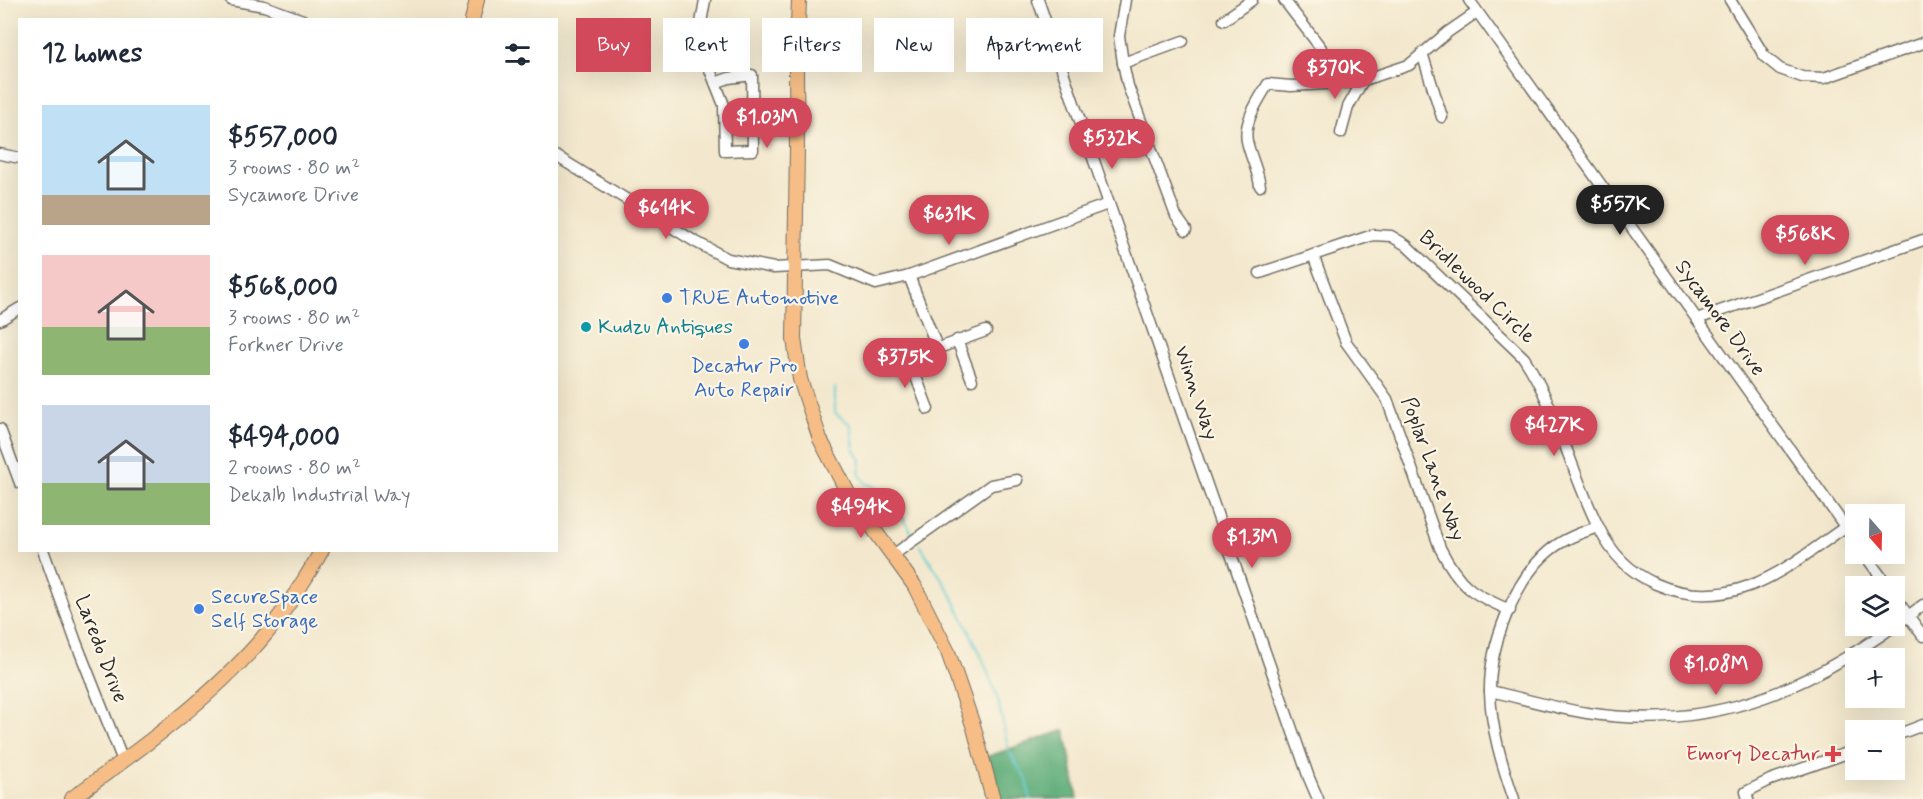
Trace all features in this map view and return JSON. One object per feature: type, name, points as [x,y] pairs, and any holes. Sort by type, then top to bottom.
[{"type":"main road","points":[[472,18],[477,0]]},
{"type":"main road","points":[[799,0],[796,73],[794,339],[800,379],[817,429],[849,495],[914,585],[948,652],[974,728],[993,799]]},
{"type":"main road","points":[[71,799],[181,716],[220,681],[259,642],[298,590],[321,552]]},
{"type":"street","points":[[231,0],[264,6],[297,18]]},
{"type":"street","points":[[705,0],[698,40],[715,83],[724,105],[725,151],[753,150],[752,75],[729,78],[715,83]]},
{"type":"street","name":"Winn Way","points":[[1038,0],[1318,799]]},
{"type":"street","points":[[1125,0],[1119,36],[1128,86],[1176,216],[1186,230]]},
{"type":"street","points":[[1224,20],[1252,0]]},
{"type":"street","points":[[1284,0],[1321,48]]},
{"type":"street","name":"Sycamore Drive","points":[[1469,0],[1845,527]]},
{"type":"street","points":[[1730,0],[1765,57],[1780,69],[1802,77],[1824,78],[1923,43]]},
{"type":"street","points":[[1260,186],[1246,138],[1251,112],[1268,84],[1291,86],[1363,81],[1408,65],[1448,32],[1477,12]]},
{"type":"street","points":[[1123,63],[1183,41]]},
{"type":"street","points":[[1422,53],[1442,117]]},
{"type":"street","points":[[1341,133],[1348,107],[1363,81]]},
{"type":"street","points":[[0,154],[18,158]]},
{"type":"street","points":[[558,157],[718,254],[762,267],[830,265],[876,285],[909,276],[1108,204]]},
{"type":"street","name":"Bridlewood Circle","points":[[1260,273],[1362,238],[1391,236],[1406,245],[1515,349],[1529,366],[1554,418],[1607,545],[1620,559],[1647,580],[1690,594],[1725,593],[1760,583],[1790,566],[1845,527]]},
{"type":"street","points":[[1697,319],[1923,240]]},
{"type":"street","name":"Poplar Lane Way","points":[[1313,255],[1346,342],[1387,399],[1440,548],[1450,567],[1457,579],[1479,596],[1510,610]]},
{"type":"street","points":[[909,276],[937,347]]},
{"type":"street","points":[[0,320],[18,309]]},
{"type":"street","points":[[889,366],[986,331]]},
{"type":"street","points":[[957,340],[972,380]]},
{"type":"street","points":[[909,358],[928,409]]},
{"type":"street","points":[[0,429],[18,478]]},
{"type":"street","points":[[893,555],[991,485],[1017,480]]},
{"type":"street","points":[[1514,799],[1498,752],[1490,691],[1498,638],[1525,580],[1540,560],[1562,542],[1598,526]]},
{"type":"street","name":"Laredo Drive","points":[[45,552],[76,642],[123,761]]},
{"type":"street","points":[[1490,691],[1586,713],[1622,717],[1657,717],[1727,709],[1797,685],[1837,665],[1923,605]]},
{"type":"street","points":[[1905,611],[1923,636]]},
{"type":"street","points":[[1905,732],[1923,725]]},
{"type":"street","points":[[1747,796],[1770,780],[1845,754]]},
{"type":"green space","points":[[1065,730],[1078,799],[990,799],[980,759]]},
{"type":"waterway","points":[[835,388],[835,413],[851,425],[854,449],[861,460],[859,473],[865,483],[887,497],[912,533]]},
{"type":"waterway","points":[[920,545],[950,592],[981,655],[997,696],[1009,752],[1027,780],[1030,799]]},
{"type":"place","name":"TRUE Automotive","points":[[667,298]]},
{"type":"place","name":"Kudzu Antiques","points":[[586,327]]},
{"type":"place","name":"Decatur Pro Auto Repair","points":[[744,344]]},
{"type":"place","name":"SecureSpace Self Storage","points":[[199,609]]},
{"type":"place","name":"Emory Decatur","points":[[1833,754]]}]
